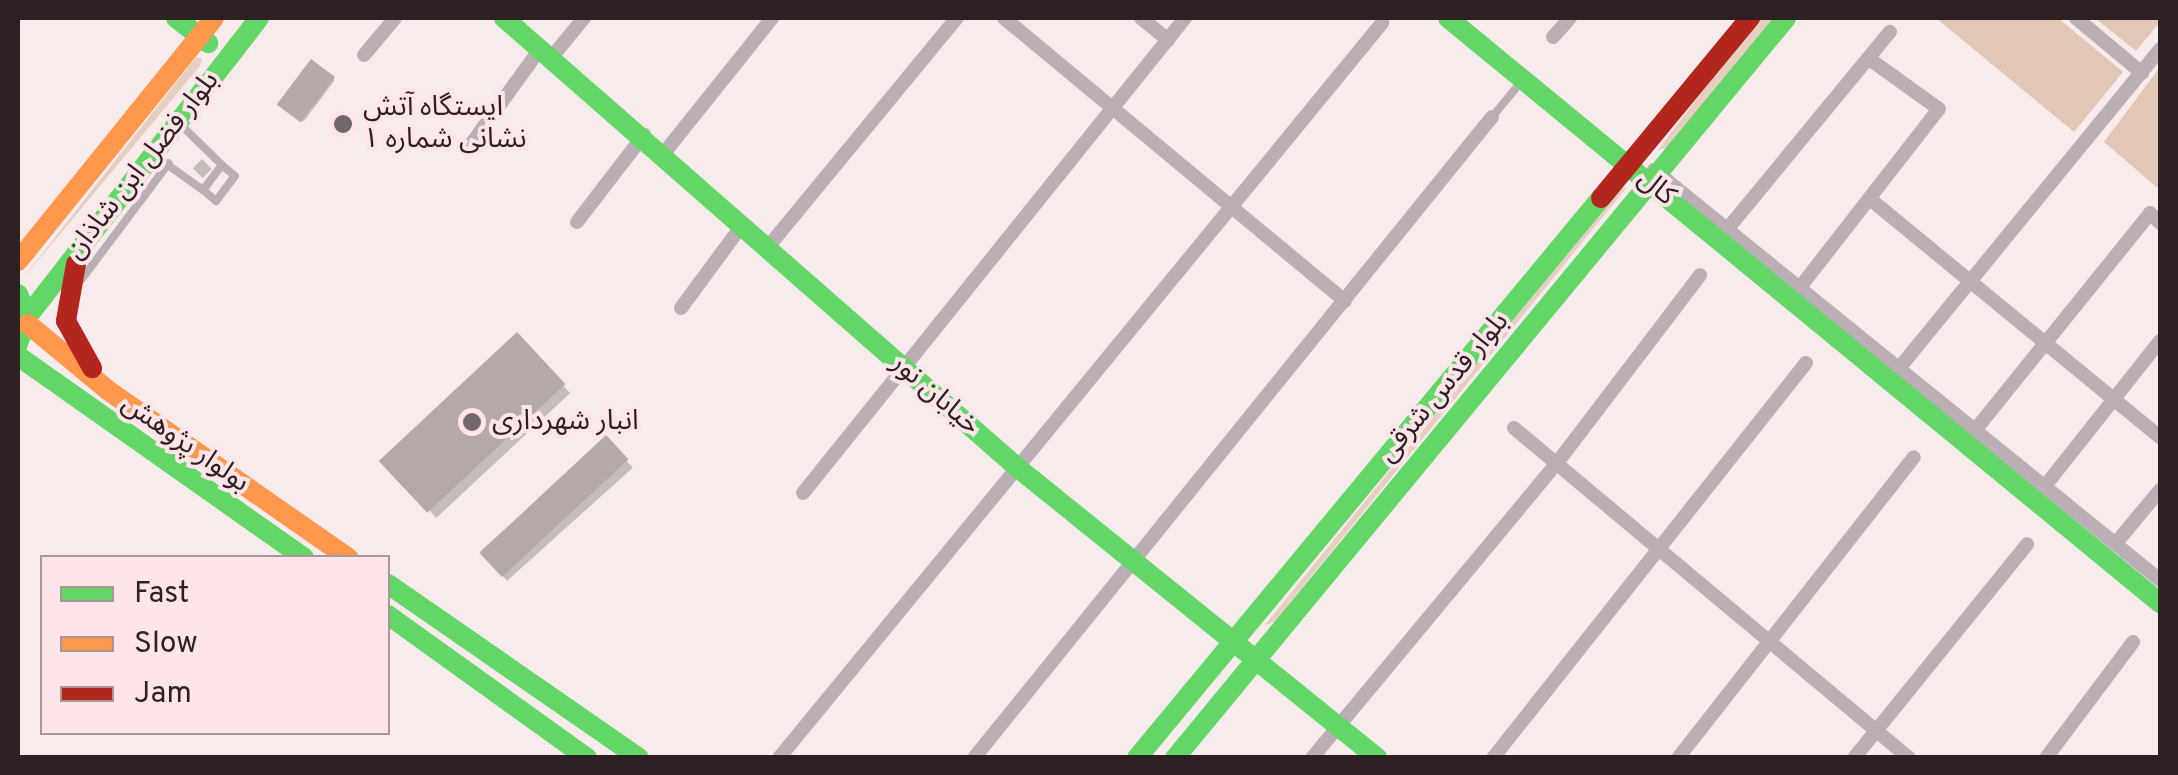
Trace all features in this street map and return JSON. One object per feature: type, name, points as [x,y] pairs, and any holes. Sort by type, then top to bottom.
[{"type":"main road","points":[[176,18],[227,58]]},
{"type":"main road","name":"بلوار فضل ابن شاذان","points":[[18,261],[214,18]]},
{"type":"main road","name":"خیابان نور","points":[[504,18],[664,153],[1018,468],[1254,662],[1378,758]]},
{"type":"main road","name":"کال","points":[[1448,18],[1629,166],[1654,176],[2160,603]]},
{"type":"main road","name":"بلوار قدس شرقی","points":[[1137,758],[1750,18]]},
{"type":"main road","name":"بلوار قدس شرقی","points":[[1174,758],[1786,18]]},
{"type":"main road","name":"بلوار فضل ابن شاذان","points":[[18,344],[28,320],[227,58],[248,22]]},
{"type":"main road","points":[[86,239],[68,284],[66,321],[109,391]]},
{"type":"main road","points":[[18,294],[28,320]]},
{"type":"main road","name":"بولوار پژوهش","points":[[28,320],[109,391],[344,555]]},
{"type":"main road","name":"بولوار پژوهش","points":[[18,356],[300,555]]},
{"type":"main road","points":[[390,585],[640,758]]},
{"type":"main road","points":[[390,616],[587,758]]},
{"type":"street","points":[[364,55],[395,18]]},
{"type":"street","points":[[472,143],[546,53],[584,18]]},
{"type":"street","points":[[664,153],[772,18]]},
{"type":"street","points":[[768,247],[957,18]]},
{"type":"street","points":[[1004,18],[1345,302]]},
{"type":"street","points":[[1141,18],[1168,40]]},
{"type":"street","points":[[803,494],[1185,18]]},
{"type":"street","points":[[1554,37],[1570,18]]},
{"type":"street","points":[[2076,18],[2142,72]]},
{"type":"street","points":[[778,758],[1384,20]]},
{"type":"street","points":[[1729,227],[1890,32]]},
{"type":"street","points":[[1900,367],[2160,49]]},
{"type":"street","points":[[1801,286],[1940,109],[1868,58]]},
{"type":"street","points":[[974,758],[1134,565],[1492,117]]},
{"type":"street","points":[[577,222],[644,136]]},
{"type":"street","name":"کال","points":[[1654,176],[1729,227],[2160,580]]},
{"type":"street","points":[[1870,199],[2160,437]]},
{"type":"street","points":[[1976,429],[2155,218]]},
{"type":"street","points":[[680,308],[743,224]]},
{"type":"street","points":[[1312,758],[1557,462],[1700,275]]},
{"type":"street","points":[[2045,486],[2160,341]]},
{"type":"street","points":[[1494,758],[1806,363]]},
{"type":"street","points":[[1514,428],[1909,758]]},
{"type":"street","points":[[1678,758],[1914,457]]},
{"type":"street","points":[[2116,544],[2160,490]]},
{"type":"street","points":[[1854,758],[2027,544]]},
{"type":"street","points":[[2046,758],[2134,642]]},
{"type":"lane","points":[[1492,117],[1524,78]]},
{"type":"lane","points":[[142,167],[169,163],[216,201],[235,176],[178,120]]},
{"type":"lane","points":[[66,321],[101,247],[169,163]]},
{"type":"lane","points":[[203,190],[222,166]]},
{"type":"shaded area","points":[[1758,18],[1774,18],[1667,148],[1658,150]]},
{"type":"shaded area","points":[[1936,18],[2058,18],[2123,72],[2074,132]]},
{"type":"shaded area","points":[[2095,18],[2160,18],[2160,22],[2136,51]]},
{"type":"shaded area","points":[[196,57],[202,59],[199,67],[21,281]]},
{"type":"shaded area","points":[[2160,67],[2160,190],[2104,142]]},
{"type":"shaded area","points":[[1627,187],[1274,622],[1265,625],[1617,190]]},
{"type":"building","points":[[311,59],[335,77],[301,123],[277,105]]},
{"type":"building","name":"انبار شهرداری","points":[[517,332],[565,384],[427,513],[379,461]]},
{"type":"building","points":[[606,435],[629,459],[502,577],[479,553]]},
{"type":"traffic: fast","points":[[176,18],[208,43]]},
{"type":"traffic: fast","points":[[28,316],[259,18]]},
{"type":"traffic: fast","points":[[504,18],[1018,468],[1378,758]]},
{"type":"traffic: fast","points":[[1448,18],[2160,603]]},
{"type":"traffic: fast","points":[[1175,758],[1786,18]]},
{"type":"traffic: fast","points":[[1137,758],[1601,198]]},
{"type":"traffic: fast","points":[[18,294],[28,316],[18,344]]},
{"type":"traffic: fast","points":[[18,356],[300,555]]},
{"type":"traffic: fast","points":[[390,585],[639,758]]},
{"type":"traffic: fast","points":[[390,616],[587,758]]},
{"type":"traffic: slow","points":[[18,261],[214,18]]},
{"type":"traffic: slow","points":[[28,324],[109,391],[344,555]]},
{"type":"traffic: jam","points":[[1601,198],[1750,18]]},
{"type":"traffic: jam","points":[[76,264],[66,321],[92,368]]},
{"type":"place","name":"ایستگاه آتش نشانی شماره ۱","points":[[343,124]]},
{"type":"place","name":"انبار شهرداری","points":[[472,422]]}]
